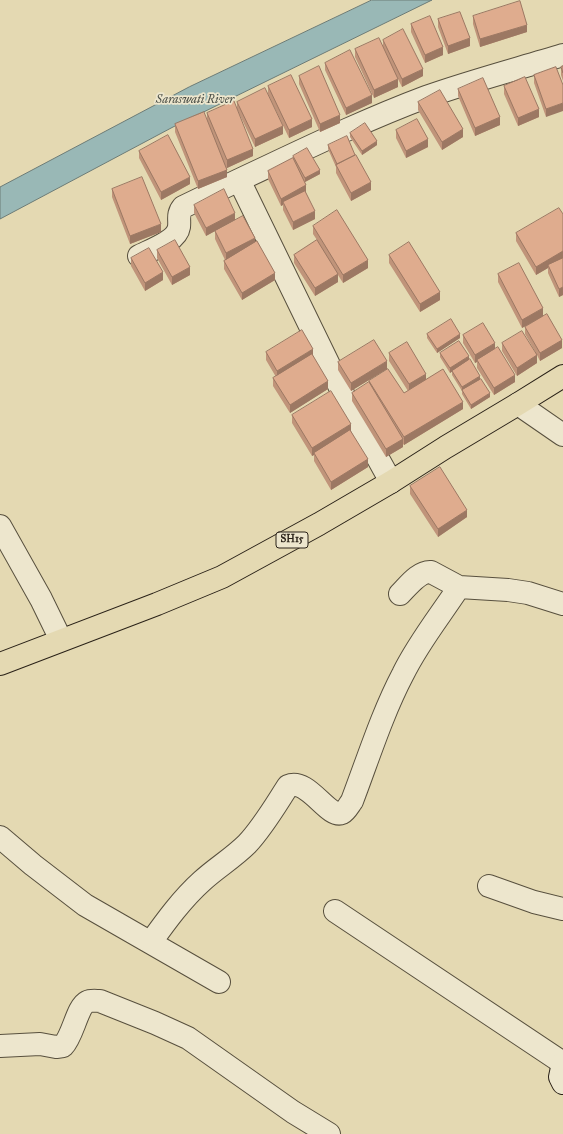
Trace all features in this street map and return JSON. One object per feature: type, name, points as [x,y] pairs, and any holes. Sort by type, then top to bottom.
[{"type":"main road","name":"SH15","points":[[0,664],[157,604],[222,577],[313,528],[391,482],[563,376]]},
{"type":"street","points":[[139,256],[174,238],[179,228],[178,217],[183,207],[239,180],[353,126],[419,100],[472,82],[563,55]]},
{"type":"street","points":[[239,180],[349,406],[391,482]]},
{"type":"street","points":[[518,404],[563,435]]},
{"type":"street","points":[[0,526],[41,599],[61,640]]},
{"type":"street","points":[[400,594],[420,576],[427,572],[431,572],[459,588],[508,590],[528,593],[563,604]]},
{"type":"street","points":[[151,942],[170,916],[202,880],[246,844],[258,831],[288,786],[292,784],[304,788],[339,814],[347,809],[352,801],[388,706],[402,674],[415,651],[459,588]]},
{"type":"street","points":[[0,838],[85,904],[219,982]]},
{"type":"street","points":[[488,886],[539,904],[563,909]]},
{"type":"street","points":[[335,912],[563,1063],[560,1077],[563,1083]]},
{"type":"street","points":[[0,1046],[40,1044],[56,1047],[63,1046],[69,1038],[82,1007],[86,1002],[91,1000],[100,1001],[161,1025],[188,1038],[293,1112],[329,1134]]},
{"type":"water","name":"Saraswati River","points":[[372,0],[432,0],[173,127],[0,219],[0,187],[189,87]]},
{"type":"building","points":[[520,1],[527,25],[480,39],[473,16]]},
{"type":"building","points":[[460,12],[470,38],[448,46],[438,19]]},
{"type":"building","points":[[430,16],[443,47],[425,55],[411,24]]},
{"type":"building","points":[[403,29],[423,69],[402,79],[383,40]]},
{"type":"building","points":[[379,38],[398,79],[374,90],[355,49]]},
{"type":"building","points":[[350,50],[372,95],[346,108],[325,63]]},
{"type":"building","points":[[319,66],[340,115],[320,124],[299,76]]},
{"type":"building","points":[[556,67],[563,85],[563,103],[546,109],[534,75]]},
{"type":"building","points":[[291,75],[312,119],[289,130],[268,86]]},
{"type":"building","points":[[525,77],[539,109],[518,118],[504,86]]},
{"type":"building","points":[[483,78],[500,117],[475,128],[458,89]]},
{"type":"building","points":[[265,88],[283,126],[255,139],[237,102]]},
{"type":"building","points":[[440,90],[463,129],[442,142],[418,102]]},
{"type":"building","points":[[234,101],[253,149],[227,160],[207,113]]},
{"type":"building","points":[[204,112],[227,170],[198,181],[175,124]]},
{"type":"building","points":[[417,119],[428,139],[406,151],[396,130]]},
{"type":"building","points":[[365,123],[377,141],[362,151],[350,133]]},
{"type":"building","points":[[168,135],[190,177],[161,192],[139,151]]},
{"type":"building","points":[[347,136],[355,155],[337,164],[328,145]]},
{"type":"building","points":[[307,148],[320,170],[305,178],[293,156]]},
{"type":"building","points":[[356,155],[371,182],[351,193],[336,165]]},
{"type":"building","points":[[293,158],[306,185],[281,199],[268,171]]},
{"type":"building","points":[[142,177],[161,224],[130,236],[112,189]]},
{"type":"building","points":[[224,189],[235,213],[206,228],[194,205]]},
{"type":"building","points":[[305,191],[315,211],[293,222],[283,202]]},
{"type":"building","points":[[559,208],[563,214],[563,251],[536,267],[516,233]]},
{"type":"building","points":[[337,210],[368,260],[343,275],[313,226]]},
{"type":"building","points":[[243,216],[255,238],[226,253],[215,231]]},
{"type":"building","points":[[175,240],[190,267],[172,277],[157,250]]},
{"type":"building","points":[[317,240],[338,274],[315,288],[294,255]]},
{"type":"building","points":[[257,241],[275,273],[242,293],[224,261]]},
{"type":"building","points":[[409,242],[440,292],[420,304],[389,255]]},
{"type":"building","points":[[149,248],[163,272],[145,283],[131,258]]},
{"type":"building","points":[[563,258],[563,287],[559,289],[548,265]]},
{"type":"building","points":[[519,263],[543,308],[522,320],[498,274]]},
{"type":"building","points":[[547,314],[562,340],[540,353],[525,327]]},
{"type":"building","points":[[451,319],[460,334],[437,349],[427,334]]},
{"type":"building","points":[[483,323],[495,343],[475,355],[463,335]]},
{"type":"building","points":[[302,330],[313,349],[277,371],[266,352]]},
{"type":"building","points":[[522,331],[537,355],[517,368],[502,343]]},
{"type":"building","points":[[374,340],[387,361],[351,383],[338,362]]},
{"type":"building","points":[[459,341],[469,356],[450,368],[440,353]]},
{"type":"building","points":[[407,342],[426,374],[409,384],[389,353]]},
{"type":"building","points":[[498,347],[515,375],[494,388],[477,360]]},
{"type":"building","points":[[312,354],[328,381],[290,405],[273,378]]},
{"type":"building","points":[[470,359],[480,376],[462,387],[452,371]]},
{"type":"building","points":[[388,369],[404,393],[443,369],[463,402],[404,437],[369,381]]},
{"type":"building","points":[[481,379],[490,393],[471,405],[462,390]]},
{"type":"building","points":[[369,382],[403,439],[386,449],[352,393]]},
{"type":"building","points":[[331,391],[351,424],[312,448],[292,415]]},
{"type":"building","points":[[350,430],[368,459],[331,482],[314,453]]},
{"type":"building","points":[[440,467],[467,510],[438,529],[410,486]]}]
